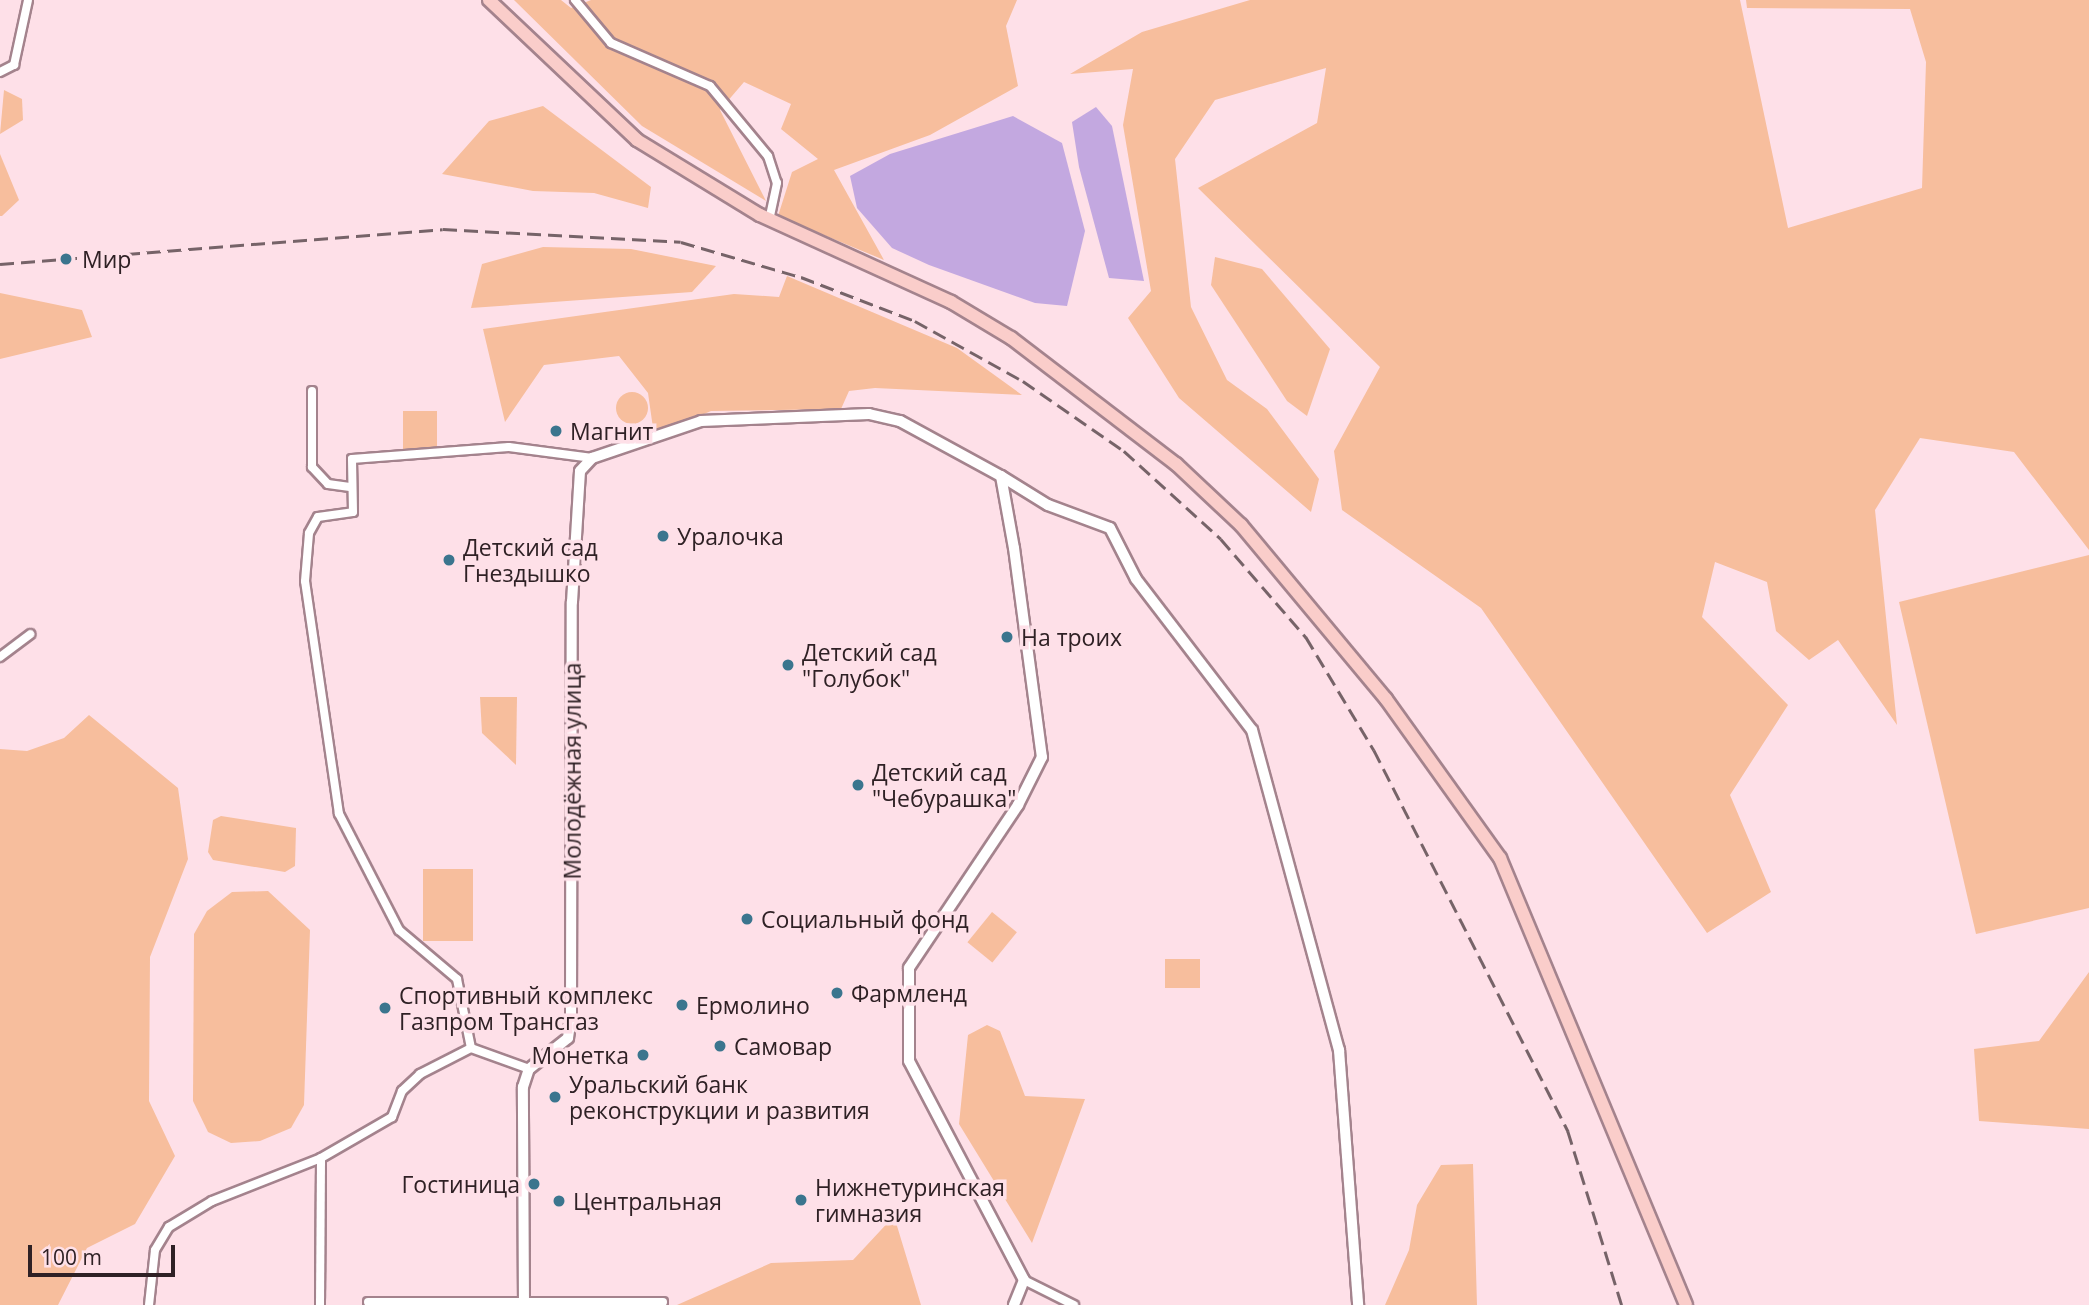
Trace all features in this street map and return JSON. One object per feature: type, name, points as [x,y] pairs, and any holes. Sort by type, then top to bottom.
[{"type":"main road","points":[[489,0],[637,140],[769,220],[951,302],[1010,338],[1176,464],[1296,587],[1464,800],[1500,858],[1686,1305]]},
{"type":"street","points":[[0,72],[14,65],[28,0]]},
{"type":"street","points":[[575,0],[611,43],[710,86],[768,156],[777,183],[769,220]]},
{"type":"street","points":[[312,391],[312,467],[328,484],[351,487]]},
{"type":"street","points":[[471,1048],[457,979],[399,930],[339,814],[305,581],[309,533],[318,517],[354,512],[352,459],[509,447],[592,458],[701,421],[869,414],[900,421],[1048,505],[1110,528],[1136,579],[1252,730],[1339,1050],[1358,1305]]},
{"type":"street","name":"Молодёжная улица","points":[[529,1069],[559,1051],[571,1017],[575,510],[580,471],[592,458]]},
{"type":"street","points":[[1001,476],[1042,757],[1018,805],[909,968],[909,1061],[1024,1280],[1074,1305]]},
{"type":"street","points":[[0,657],[30,634]]},
{"type":"street","points":[[149,1305],[155,1250],[169,1227],[212,1201],[321,1158],[392,1117],[402,1091],[420,1073],[471,1048],[529,1069],[523,1087],[524,1303]]},
{"type":"street","points":[[320,1305],[321,1158]]},
{"type":"street","points":[[1014,1305],[1024,1280]]},
{"type":"street","points":[[368,1302],[663,1302]]},
{"type":"shaded area","points":[[514,0],[561,0],[571,8],[591,0],[1017,0],[1006,26],[1018,86],[930,135],[834,170],[884,260],[778,216],[792,172],[818,159],[781,129],[791,104],[744,82],[720,110],[766,201],[642,126]]},
{"type":"shaded area","points":[[1250,0],[1740,0],[1788,228],[1922,188],[1926,62],[1910,9],[1747,8],[1746,0],[2089,0],[2089,550],[2014,452],[1920,438],[1875,510],[1897,725],[1838,640],[1809,660],[1776,631],[1767,582],[1715,562],[1702,617],[1788,705],[1730,795],[1771,892],[1707,933],[1481,608],[1342,510],[1334,451],[1380,367],[1198,188],[1317,123],[1326,68],[1215,100],[1175,159],[1191,307],[1227,380],[1267,409],[1319,479],[1311,512],[1179,398],[1128,318],[1151,291],[1123,125],[1133,69],[1070,74],[1142,32]]},
{"type":"shaded area","points":[[4,90],[22,99],[23,120],[0,134]]},
{"type":"shaded area","points":[[543,106],[651,187],[648,208],[594,193],[533,191],[442,174],[489,121]]},
{"type":"shaded area","points":[[1096,107],[1112,126],[1144,281],[1109,278],[1079,167],[1072,122]]},
{"type":"shaded area","points":[[1013,116],[1062,143],[1085,231],[1067,306],[1035,303],[929,265],[892,248],[857,208],[850,176],[890,154]]},
{"type":"shaded area","points":[[0,154],[19,200],[2,216],[0,216]]},
{"type":"shaded area","points":[[543,247],[631,249],[716,266],[692,292],[471,308],[482,264]]},
{"type":"shaded area","points":[[1215,257],[1262,269],[1330,349],[1307,416],[1287,401],[1211,285]]},
{"type":"shaded area","points":[[787,276],[957,348],[1022,395],[875,388],[849,391],[841,409],[711,411],[654,435],[648,393],[619,356],[544,365],[505,422],[483,329],[734,294],[779,297]]},
{"type":"shaded area","points":[[0,293],[82,310],[92,337],[0,359]]},
{"type":"shaded area","points":[[632,392],[643,397],[648,408],[643,419],[632,424],[621,419],[616,408],[621,397]]},
{"type":"shaded area","points":[[403,411],[437,411],[437,450],[403,450]]},
{"type":"shaded area","points":[[2089,555],[2089,908],[1976,934],[1899,602]]},
{"type":"shaded area","points":[[480,697],[517,697],[516,765],[482,733]]},
{"type":"shaded area","points":[[89,715],[178,788],[188,859],[150,957],[149,1101],[175,1156],[135,1224],[87,1248],[58,1305],[0,1305],[0,749],[27,751],[64,738]]},
{"type":"shaded area","points":[[221,816],[296,828],[295,866],[285,872],[213,860],[208,852],[213,820]]},
{"type":"shaded area","points":[[423,869],[473,869],[473,941],[423,941]]},
{"type":"shaded area","points":[[268,891],[310,930],[304,1105],[291,1128],[260,1141],[231,1143],[208,1132],[193,1101],[194,934],[207,911],[232,892]]},
{"type":"shaded area","points":[[992,912],[1017,932],[992,962],[967,942]]},
{"type":"shaded area","points":[[1165,959],[1200,959],[1200,988],[1165,988]]},
{"type":"shaded area","points":[[2089,972],[2089,1129],[1979,1121],[1974,1049],[2039,1041]]},
{"type":"shaded area","points":[[987,1025],[1000,1031],[1025,1096],[1085,1099],[1032,1243],[959,1124],[968,1035]]},
{"type":"shaded area","points":[[1473,1164],[1477,1305],[1385,1305],[1409,1250],[1417,1205],[1441,1165]]},
{"type":"shaded area","points":[[894,1216],[921,1305],[677,1305],[771,1263],[853,1260]]},
{"type":"railway","points":[[0,264],[443,229],[681,242],[801,277],[915,321],[1023,381],[1124,451],[1221,539],[1306,637],[1374,750],[1568,1131],[1622,1305]]},
{"type":"place","name":"Мир","points":[[66,259]]},
{"type":"place","name":"Магнит","points":[[556,431]]},
{"type":"place","name":"Уралочка","points":[[663,536]]},
{"type":"place","name":"Детский сад Гнездышко","points":[[449,560]]},
{"type":"place","name":"На троих","points":[[1007,637]]},
{"type":"place","name":"Детский сад \"Голубок\"","points":[[788,665]]},
{"type":"place","name":"Детский сад \"Чебурашка\"","points":[[858,785]]},
{"type":"place","name":"Социальный фонд","points":[[747,919]]},
{"type":"place","name":"Фармленд","points":[[837,993]]},
{"type":"place","name":"Ермолино","points":[[682,1005]]},
{"type":"place","name":"Спортивный комплекс Газпром Трансгаз","points":[[385,1008]]},
{"type":"place","name":"Самовар","points":[[720,1046]]},
{"type":"place","name":"Монетка","points":[[643,1055]]},
{"type":"place","name":"Уральский банк реконструкции и развития","points":[[555,1097]]},
{"type":"place","name":"Гостиница","points":[[534,1184]]},
{"type":"place","name":"Нижнетуринская гимназия","points":[[801,1200]]},
{"type":"place","name":"Центральная","points":[[559,1201]]}]
